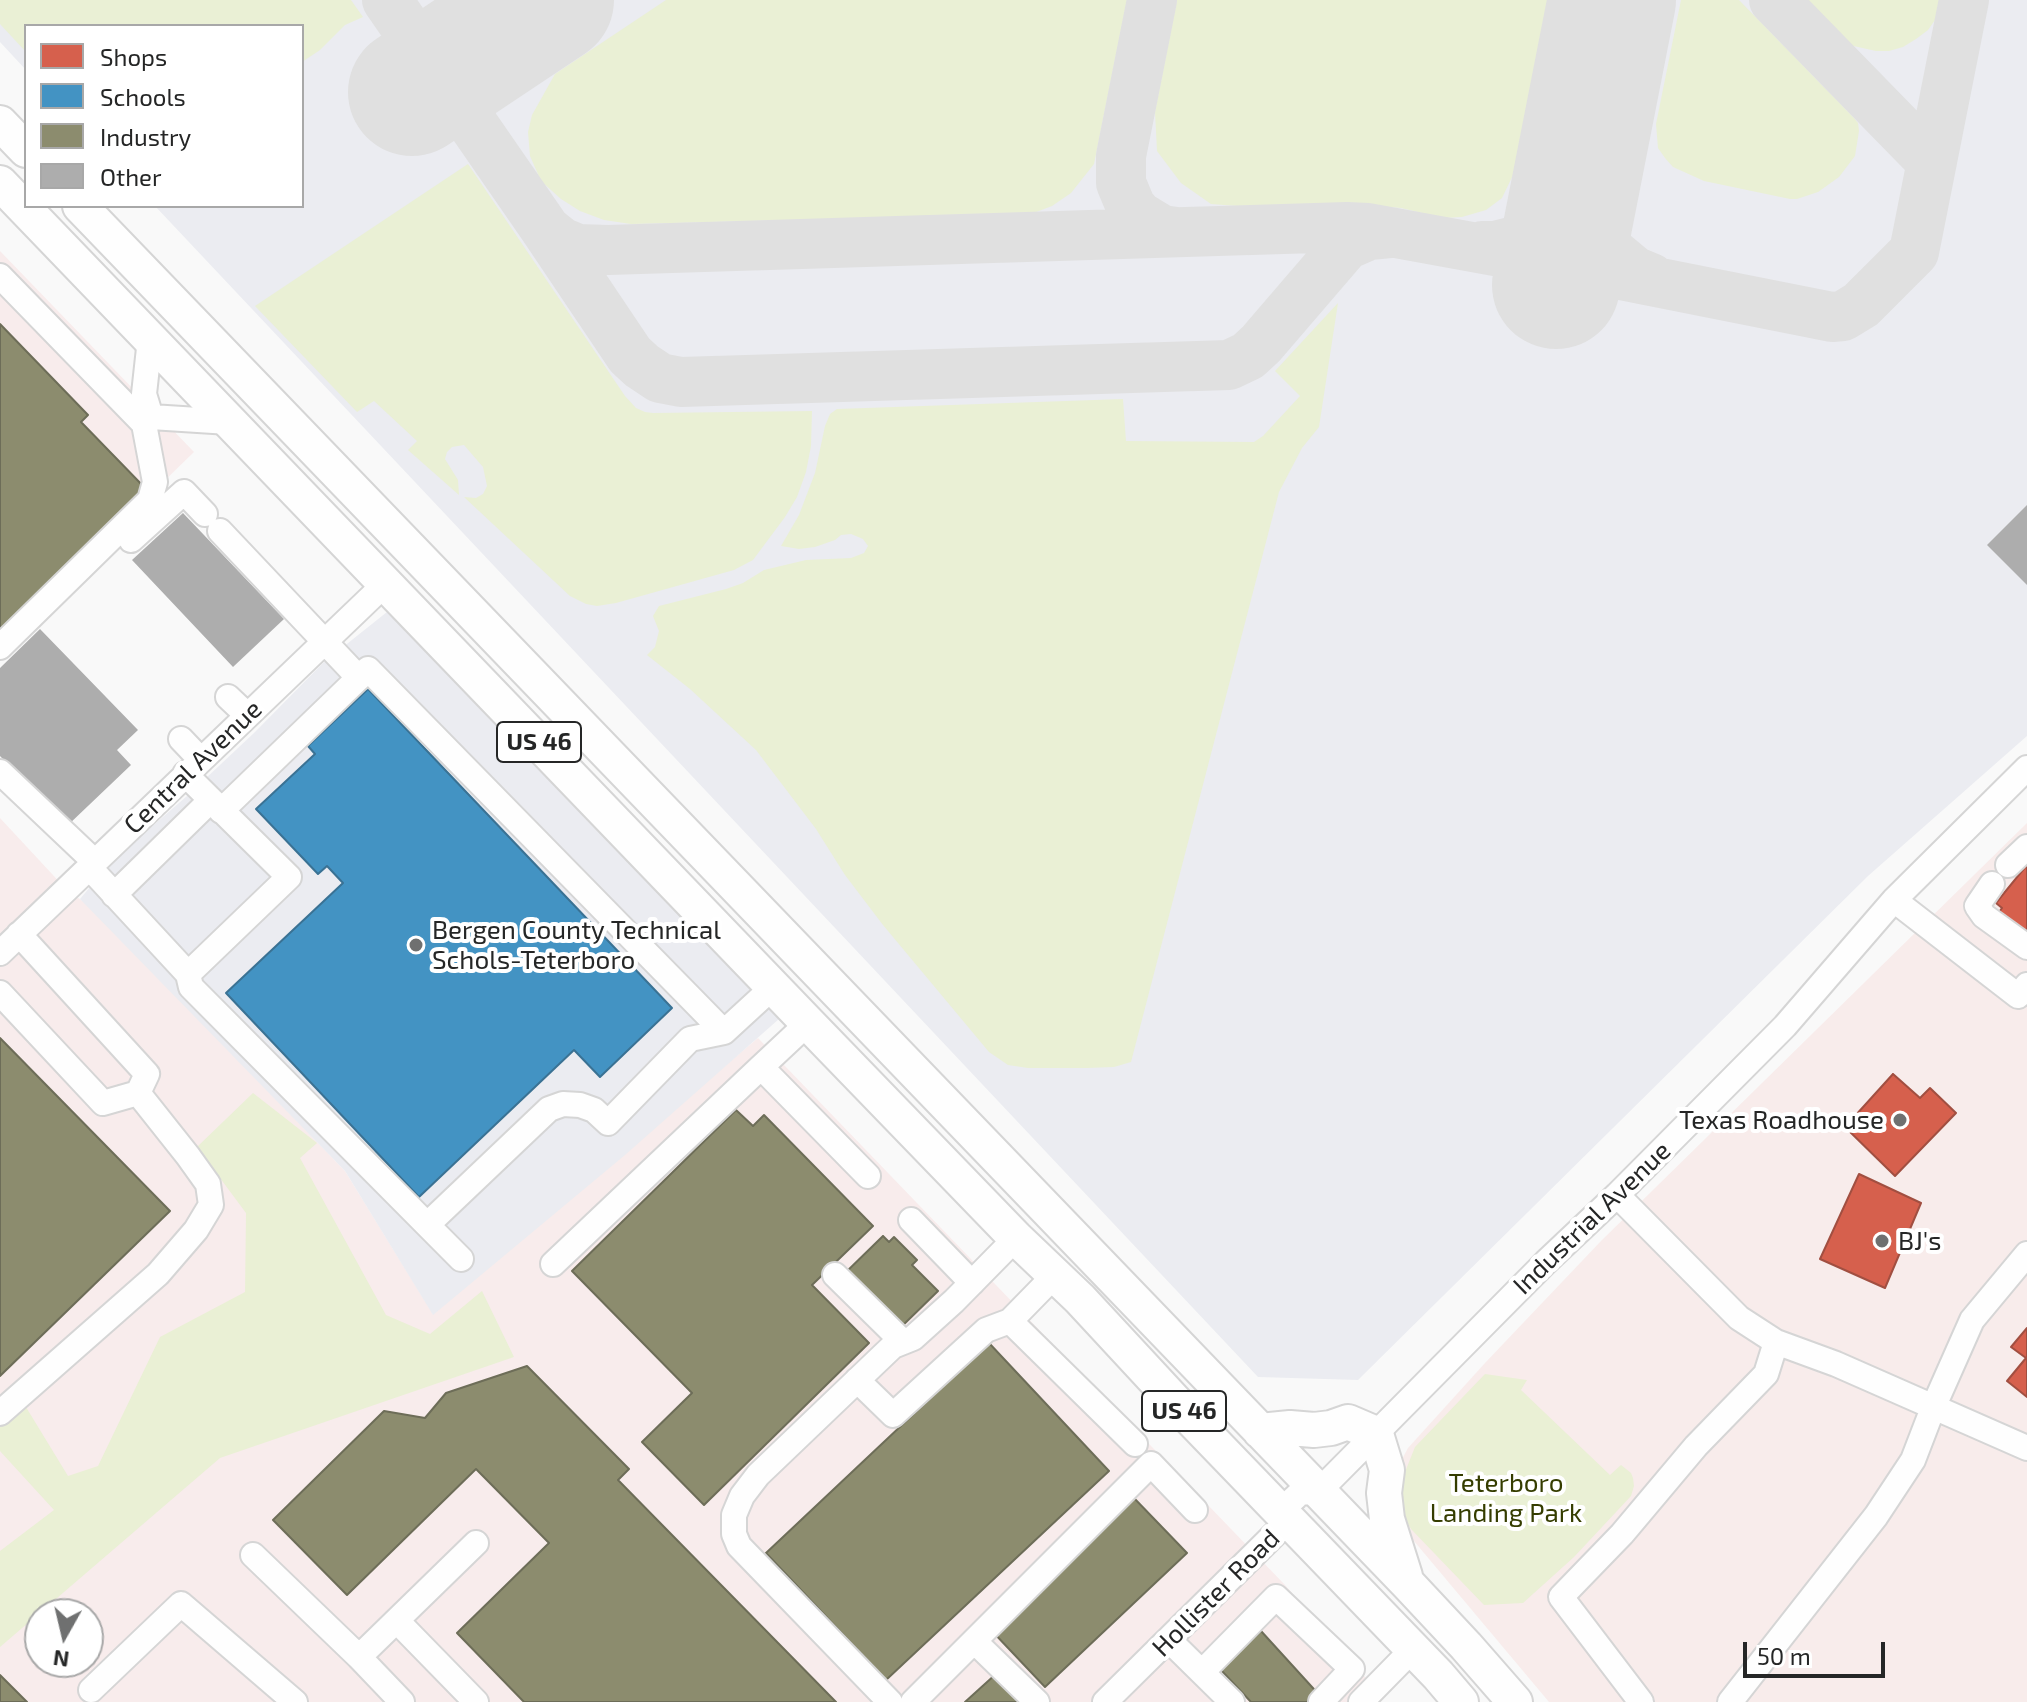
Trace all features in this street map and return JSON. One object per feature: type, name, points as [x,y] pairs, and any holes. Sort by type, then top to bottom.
[{"type":"highway","points":[[0,123],[24,148]]},
{"type":"highway","points":[[0,149],[24,171]]},
{"type":"highway","name":"US 46","points":[[0,183],[773,987],[1016,1238],[1080,1299],[1461,1702]]},
{"type":"highway","points":[[71,208],[113,240]]},
{"type":"highway","name":"US 46","points":[[82,208],[1319,1491],[1515,1702]]},
{"type":"highway","points":[[1080,1299],[1138,1334],[1266,1466],[1290,1482],[1319,1491],[1323,1516],[1337,1540],[1338,1570]]},
{"type":"highway","points":[[1260,1431],[1290,1428],[1314,1430],[1348,1422],[1376,1434],[1387,1470],[1384,1493],[1387,1519],[1408,1584]]},
{"type":"street","points":[[0,276],[147,420],[229,422]]},
{"type":"street","points":[[0,647],[150,500],[155,482],[144,394],[150,339]]},
{"type":"street","points":[[102,567],[184,492],[359,678]]},
{"type":"street","name":"Central Avenue","points":[[0,953],[386,583]]},
{"type":"street","points":[[114,895],[368,669],[724,1032]]},
{"type":"street","points":[[228,697],[247,715]]},
{"type":"street","points":[[181,739],[216,806],[289,877],[188,974]]},
{"type":"street","name":"Industrial Avenue","points":[[1319,1491],[1785,1026],[1894,900],[2027,768]]},
{"type":"street","points":[[0,772],[92,864],[114,895],[188,974],[191,987],[461,1259]]},
{"type":"street","points":[[2008,865],[2027,847]]},
{"type":"street","points":[[1992,884],[1977,906],[1984,916],[2027,947]]},
{"type":"street","points":[[1894,900],[2024,995]]},
{"type":"street","points":[[0,993],[103,1103],[138,1093],[147,1074],[19,934]]},
{"type":"street","points":[[428,1224],[549,1109],[563,1104],[580,1105],[594,1110],[608,1123],[690,1039],[724,1032],[773,987]]},
{"type":"street","points":[[553,1264],[808,1023]]},
{"type":"street","points":[[761,1067],[868,1176]]},
{"type":"street","points":[[0,1413],[158,1274],[196,1230],[211,1205],[208,1184],[138,1093]]},
{"type":"street","points":[[1617,1195],[1739,1318],[1776,1342],[2021,1441]]},
{"type":"street","points":[[911,1220],[972,1283]]},
{"type":"street","points":[[890,1702],[739,1546],[734,1534],[734,1515],[742,1496],[758,1475],[893,1346],[913,1338],[1016,1238]]},
{"type":"street","points":[[1730,1702],[1876,1516],[1913,1460],[1972,1320],[2027,1254]]},
{"type":"street","points":[[835,1275],[903,1342]]},
{"type":"street","points":[[857,1380],[893,1415],[986,1330],[1010,1321],[1055,1275]]},
{"type":"street","points":[[1010,1321],[1135,1444]]},
{"type":"street","points":[[1641,1702],[1561,1597],[1622,1534],[1696,1446],[1766,1374],[1776,1342]]},
{"type":"street","points":[[913,1702],[1151,1464],[1195,1510]]},
{"type":"street","name":"Hollister Road","points":[[1105,1702],[1289,1520],[1286,1506],[1300,1493],[1319,1491]]},
{"type":"street","points":[[359,1657],[476,1543]]},
{"type":"street","points":[[253,1555],[402,1702]]},
{"type":"street","points":[[1202,1672],[1276,1597],[1352,1669],[1321,1702]]},
{"type":"street","points":[[91,1690],[181,1604],[295,1702]]},
{"type":"street","points":[[397,1621],[476,1702]]},
{"type":"street","points":[[1169,1640],[1232,1702]]},
{"type":"street","points":[[974,1641],[1037,1702]]},
{"type":"street","points":[[1361,1702],[1413,1649]]},
{"type":"shaded area","points":[[0,0],[2027,0],[2027,736],[1868,876],[1358,1380],[1258,1377],[157,208],[304,208],[304,24],[24,24],[24,68],[0,42]]},
{"type":"shaded area","points":[[0,251],[194,452],[0,641]]},
{"type":"shaded area","name":"Bergen County Technical Schols-Teterboro","points":[[387,612],[779,1019],[625,1155],[433,1315],[345,1171],[80,899],[110,863],[187,796],[323,663]]},
{"type":"shaded area","points":[[0,818],[66,889],[92,908],[345,1171],[433,1314],[758,1038],[1285,1585],[1372,1685],[1354,1702],[0,1702]]},
{"type":"shaded area","points":[[2027,823],[2027,1702],[1549,1702],[1398,1522],[1401,1461],[1408,1448],[1601,1241]]},
{"type":"green space","points":[[0,0],[351,0],[363,17],[345,25],[320,50],[304,61],[304,24],[24,24],[24,50],[0,24]]},
{"type":"green space","points":[[666,0],[1127,0],[1094,164],[1071,193],[1052,206],[1031,214],[631,224],[604,220],[580,211],[541,181],[530,156],[528,132],[532,115],[555,74]]},
{"type":"green space","points":[[1177,0],[1549,0],[1515,171],[1502,198],[1486,210],[1462,217],[1443,218],[1401,208],[1345,203],[1211,204],[1181,183],[1157,151],[1155,112]]},
{"type":"green space","points":[[1681,0],[1739,0],[1854,118],[1859,131],[1855,156],[1839,177],[1818,192],[1790,199],[1704,181],[1673,167],[1658,148],[1656,124]]},
{"type":"green space","points":[[1801,0],[1942,0],[1928,30],[1903,47],[1876,51],[1849,45]]},
{"type":"green space","points":[[468,164],[636,408],[653,413],[812,411],[811,446],[797,497],[753,560],[734,570],[616,603],[597,606],[570,596],[464,497],[476,498],[483,494],[487,486],[483,467],[464,445],[452,447],[445,459],[458,480],[459,495],[408,450],[417,441],[374,401],[357,412],[255,306]]},
{"type":"green space","points":[[1338,303],[1319,427],[1302,448],[1279,492],[1131,1062],[1114,1067],[1087,1068],[1008,1065],[989,1052],[883,925],[756,750],[690,689],[647,655],[655,647],[659,631],[653,616],[659,606],[726,589],[764,570],[806,560],[851,558],[864,553],[868,546],[863,539],[851,534],[841,535],[815,547],[799,549],[781,546],[799,515],[815,473],[825,426],[830,414],[837,409],[1123,399],[1126,441],[1254,442],[1300,396],[1275,371]]},
{"type":"green space","points":[[253,1093],[317,1143],[300,1158],[386,1315],[430,1334],[482,1291],[514,1357],[220,1458],[57,1598],[24,1598],[24,1626],[0,1647],[0,1551],[54,1510],[0,1451],[0,1406],[18,1394],[68,1476],[98,1466],[160,1337],[245,1292],[246,1213],[197,1147]]},
{"type":"green space","name":"Teterboro Landing Park","points":[[1485,1374],[1527,1380],[1521,1390],[1610,1475],[1621,1465],[1633,1478],[1631,1496],[1574,1557],[1523,1603],[1484,1605],[1411,1529],[1401,1505],[1403,1477],[1415,1447]]},
{"type":"building: Shops","points":[[2027,865],[2027,929],[2020,937],[1997,915],[2002,908],[1996,903]]},
{"type":"building: Shops","name":"Texas Roadhouse","points":[[1893,1074],[1920,1098],[1930,1088],[1956,1113],[1895,1176],[1845,1127]]},
{"type":"building: Shops","points":[[1859,1174],[1921,1203],[1885,1288],[1820,1259]]},
{"type":"building: Shops","points":[[2027,1328],[2027,1397],[2007,1381],[2026,1358],[2011,1347]]},
{"type":"building: Schools","points":[[368,689],[672,1008],[600,1077],[574,1050],[419,1197],[226,993],[343,883],[327,866],[318,874],[256,809],[315,754],[308,746]]},
{"type":"building: Industry","points":[[0,324],[88,415],[81,422],[147,490],[0,632]]},
{"type":"building: Industry","points":[[0,1038],[170,1211],[0,1376]]},
{"type":"building: Industry","points":[[736,1110],[753,1126],[764,1115],[873,1226],[812,1285],[869,1343],[704,1505],[642,1442],[692,1393],[572,1271]]},
{"type":"building: Industry","points":[[883,1236],[889,1242],[894,1237],[917,1260],[912,1265],[938,1291],[897,1331],[842,1276]]},
{"type":"building: Industry","points":[[989,1343],[1109,1471],[886,1680],[766,1553]]},
{"type":"building: Industry","points":[[527,1366],[629,1469],[618,1480],[836,1702],[524,1702],[457,1633],[549,1543],[476,1469],[347,1595],[273,1520],[384,1411],[425,1418],[446,1393]]},
{"type":"building: Industry","points":[[1133,1497],[1187,1553],[1045,1687],[992,1631]]},
{"type":"building: Industry","points":[[1261,1631],[1322,1698],[1318,1702],[1251,1702],[1220,1669]]},
{"type":"building: Industry","points":[[997,1673],[1024,1702],[965,1702]]},
{"type":"building: Industry","points":[[0,1675],[27,1702],[0,1702]]},
{"type":"building: Other","points":[[2027,505],[2027,585],[1987,545]]},
{"type":"building: Other","points":[[183,513],[284,619],[233,667],[132,560]]},
{"type":"building: Other","points":[[40,629],[138,730],[117,750],[131,765],[67,826],[0,756],[0,668]]},
{"type":"taxiway","points":[[387,0],[546,230],[561,242],[578,249],[1368,228],[1832,317],[1843,316],[1861,305],[1914,252],[1964,0]]},
{"type":"taxiway","points":[[1152,0],[1121,156],[1121,183],[1131,207],[1139,216],[1162,230],[1176,232]]},
{"type":"taxiway","points":[[1611,9],[1617,0]]},
{"type":"taxiway","points":[[1774,0],[1932,162]]},
{"type":"taxiway","points":[[1579,170],[1589,218],[1604,246],[1634,271],[1651,278]]},
{"type":"taxiway","points":[[1482,246],[1519,240],[1542,228],[1564,205],[1577,177]]},
{"type":"taxiway","points":[[546,230],[630,355],[660,378],[681,382],[1229,365],[1248,356],[1261,344],[1346,245],[1369,235],[1390,233]]},
{"type":"runway","points":[[412,92],[550,0]]},
{"type":"runway","points":[[1556,285],[1612,0]]},
{"type":"place","name":"Bergen County Technical Schols-Teterboro","points":[[416,945]]},
{"type":"place","name":"Texas Roadhouse","points":[[1900,1120]]},
{"type":"place","name":"BJ's","points":[[1882,1241]]}]
